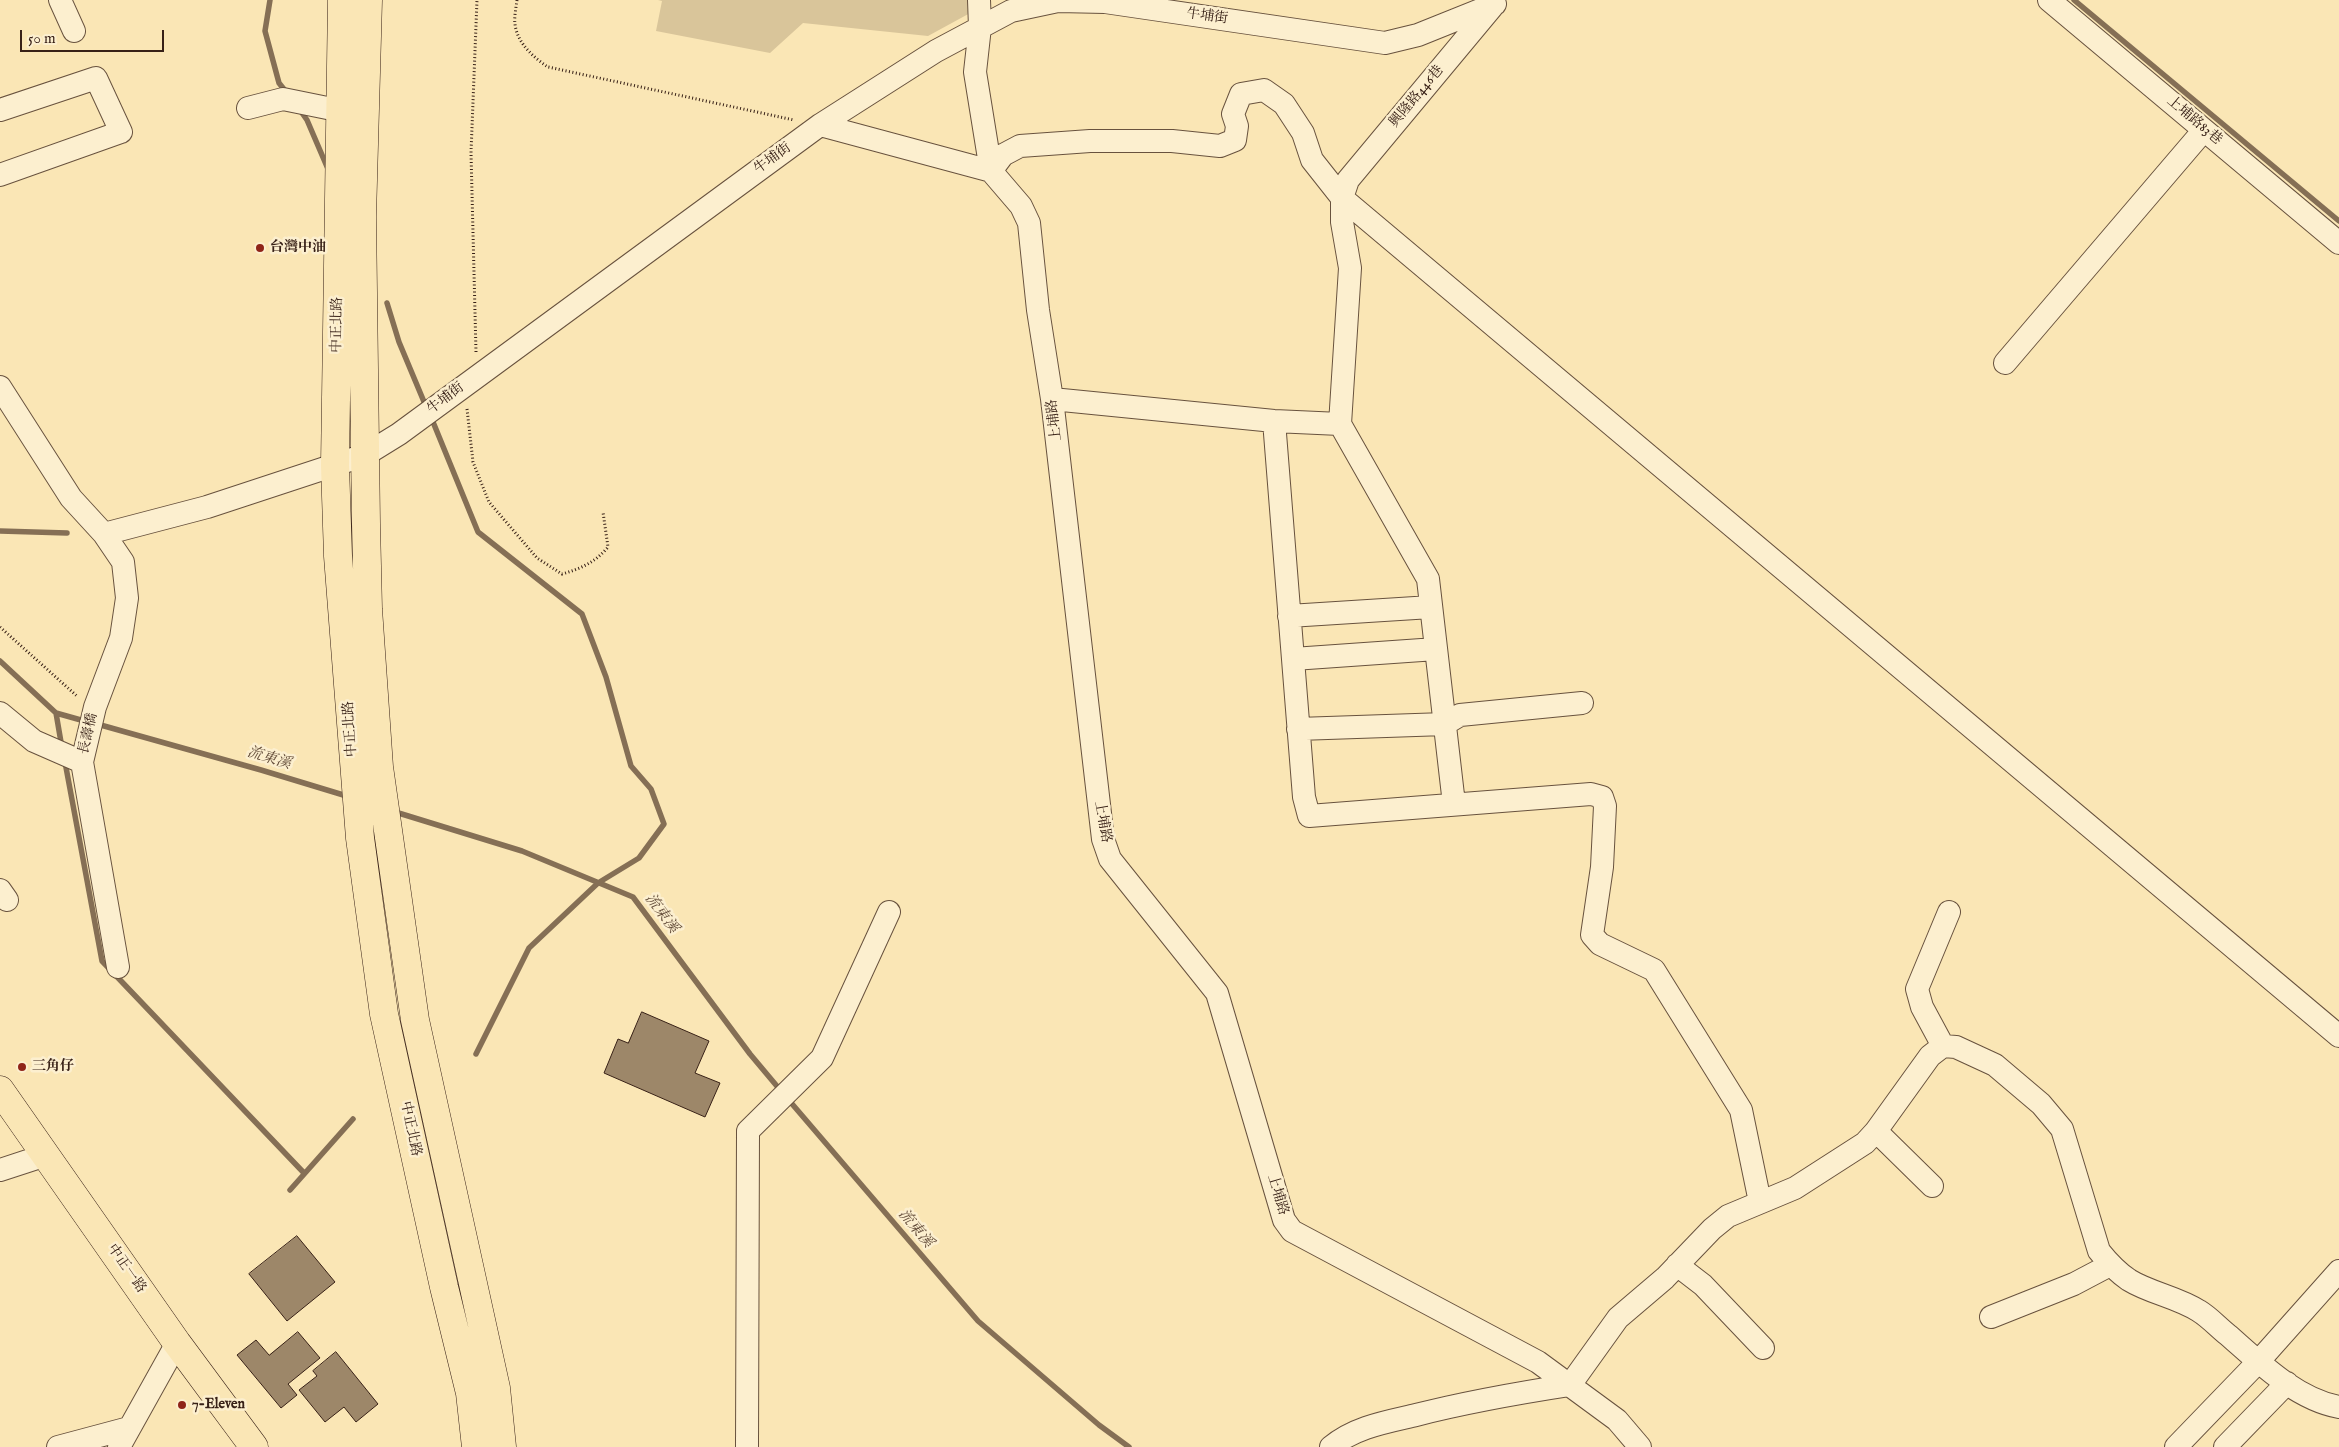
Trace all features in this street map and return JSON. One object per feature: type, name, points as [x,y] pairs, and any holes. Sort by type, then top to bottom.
[{"type":"main road","name":"中正北路","points":[[342,0],[336,465],[338,556],[360,838],[384,1014],[444,1287],[470,1393],[476,1447]]},
{"type":"main road","name":"中正北路","points":[[368,0],[362,216],[365,455],[368,609],[379,767],[390,857],[415,1020],[496,1388],[502,1447]]},
{"type":"main road","name":"中正一路","points":[[0,1090],[177,1343],[254,1447]]},
{"type":"street","points":[[60,0],[74,31]]},
{"type":"street","name":"上埔路","points":[[979,0],[980,26],[975,72],[992,171],[1021,206],[1029,223],[1038,310],[1052,399],[1103,838],[1110,859],[1217,993],[1284,1220],[1292,1231],[1538,1362],[1617,1420],[1640,1447]]},
{"type":"street","name":"牛埔街","points":[[104,534],[206,507],[365,455],[429,412],[820,125],[980,26],[1011,11],[1058,1],[1082,0],[1385,43],[1418,35],[1496,2]]},
{"type":"street","name":"上埔路83巷","points":[[2049,0],[2339,243]]},
{"type":"street","name":"興隆路446巷","points":[[1342,198],[1348,180],[1496,2]]},
{"type":"street","points":[[0,110],[96,78],[120,132],[0,175]]},
{"type":"street","points":[[820,125],[992,171],[1003,155],[1020,146],[1090,141],[1172,141],[1220,146],[1235,140],[1237,126],[1233,114],[1241,94],[1264,90],[1284,104],[1302,133],[1312,160],[1342,198],[2339,1036]]},
{"type":"street","points":[[248,108],[283,99],[342,111]]},
{"type":"street","points":[[2005,363],[2204,130]]},
{"type":"street","points":[[1342,198],[1342,222],[1350,268],[1340,424],[1428,579],[1454,804]]},
{"type":"street","name":"長壽橋","points":[[0,388],[71,498],[104,534],[123,562],[127,598],[121,638],[95,707],[82,762]]},
{"type":"street","points":[[1052,399],[1274,421],[1340,424]]},
{"type":"street","points":[[1274,421],[1304,797],[1309,816],[1591,794],[1602,797],[1605,806],[1602,867],[1592,935],[1600,944],[1654,970],[1741,1110],[1760,1202]]},
{"type":"street","points":[[1289,616],[1431,607]]},
{"type":"street","points":[[1293,659],[1436,649]]},
{"type":"street","points":[[1298,729],[1445,724],[1460,715],[1582,703]]},
{"type":"street","points":[[0,713],[34,741],[82,762],[118,967]]},
{"type":"street","points":[[747,1447],[748,1132],[822,1058],[889,912]]},
{"type":"street","points":[[1943,1046],[1922,1007],[1917,989],[1949,912]]},
{"type":"street","points":[[1331,1447],[1340,1439],[1367,1427],[1483,1399],[1570,1385],[1618,1318],[1728,1216],[1795,1188],[1865,1143],[1876,1132],[1930,1056],[1943,1046],[1956,1047],[1995,1065],[2040,1104],[2062,1129],[2099,1251],[2110,1265],[2129,1280],[2181,1300],[2200,1312],[2258,1362],[2301,1392],[2328,1405],[2339,1407]]},
{"type":"street","points":[[1876,1132],[1932,1186]]},
{"type":"street","points":[[0,1170],[46,1155]]},
{"type":"street","points":[[1677,1265],[1703,1285],[1763,1348]]},
{"type":"street","points":[[1991,1317],[2074,1284],[2110,1265]]},
{"type":"street","points":[[2176,1447],[2258,1362],[2339,1270]]},
{"type":"street","points":[[58,1447],[124,1438],[177,1343]]},
{"type":"street","points":[[2225,1447],[2287,1382]]},
{"type":"path","points":[[477,0],[471,153],[476,362],[472,379],[473,462],[490,502],[537,558],[562,574],[582,568],[602,554],[608,546],[603,512]]},
{"type":"path","points":[[517,0],[515,25],[521,40],[532,56],[548,67],[820,125]]},
{"type":"path","points":[[0,627],[75,695],[95,707]]},
{"type":"shaded area","points":[[658,0],[971,0],[972,12],[928,36],[803,23],[770,53],[656,31],[662,1]]},
{"type":"building","points":[[642,1012],[709,1041],[695,1073],[720,1083],[705,1117],[604,1073],[618,1039],[628,1043]]},
{"type":"building","points":[[297,1236],[335,1282],[287,1321],[249,1274]]},
{"type":"building","points":[[298,1332],[320,1358],[288,1384],[297,1395],[281,1408],[237,1355],[256,1340],[269,1355]]},
{"type":"building","points":[[336,1352],[378,1404],[356,1422],[344,1407],[325,1422],[299,1390],[317,1376],[313,1371]]},
{"type":"waterway","points":[[270,0],[265,31],[279,83],[287,93]]},
{"type":"waterway","points":[[2074,0],[2339,221]]},
{"type":"waterway","points":[[300,110],[307,120],[328,169]]},
{"type":"waterway","points":[[387,303],[399,342],[427,409]]},
{"type":"waterway","points":[[431,417],[478,532],[582,614],[606,677],[631,766],[651,789],[664,824],[639,858],[598,883],[529,948],[476,1054]]},
{"type":"waterway","points":[[0,531],[67,533]]},
{"type":"waterway","name":"流東溪","points":[[0,661],[56,713],[88,722]]},
{"type":"waterway","points":[[56,713],[62,748]]},
{"type":"waterway","name":"流東溪","points":[[97,724],[350,797]]},
{"type":"waterway","points":[[65,762],[102,961],[304,1173]]},
{"type":"waterway","name":"流東溪","points":[[392,811],[522,851],[633,897],[750,1054],[781,1091]]},
{"type":"waterway","name":"流東溪","points":[[787,1098],[978,1321],[1099,1425],[1129,1447]]},
{"type":"waterway","points":[[290,1190],[353,1119]]},
{"type":"place","name":"台灣中油","points":[[260,248]]},
{"type":"place","name":"三角仔","points":[[22,1067]]},
{"type":"place","name":"7-Eleven","points":[[182,1405]]}]
